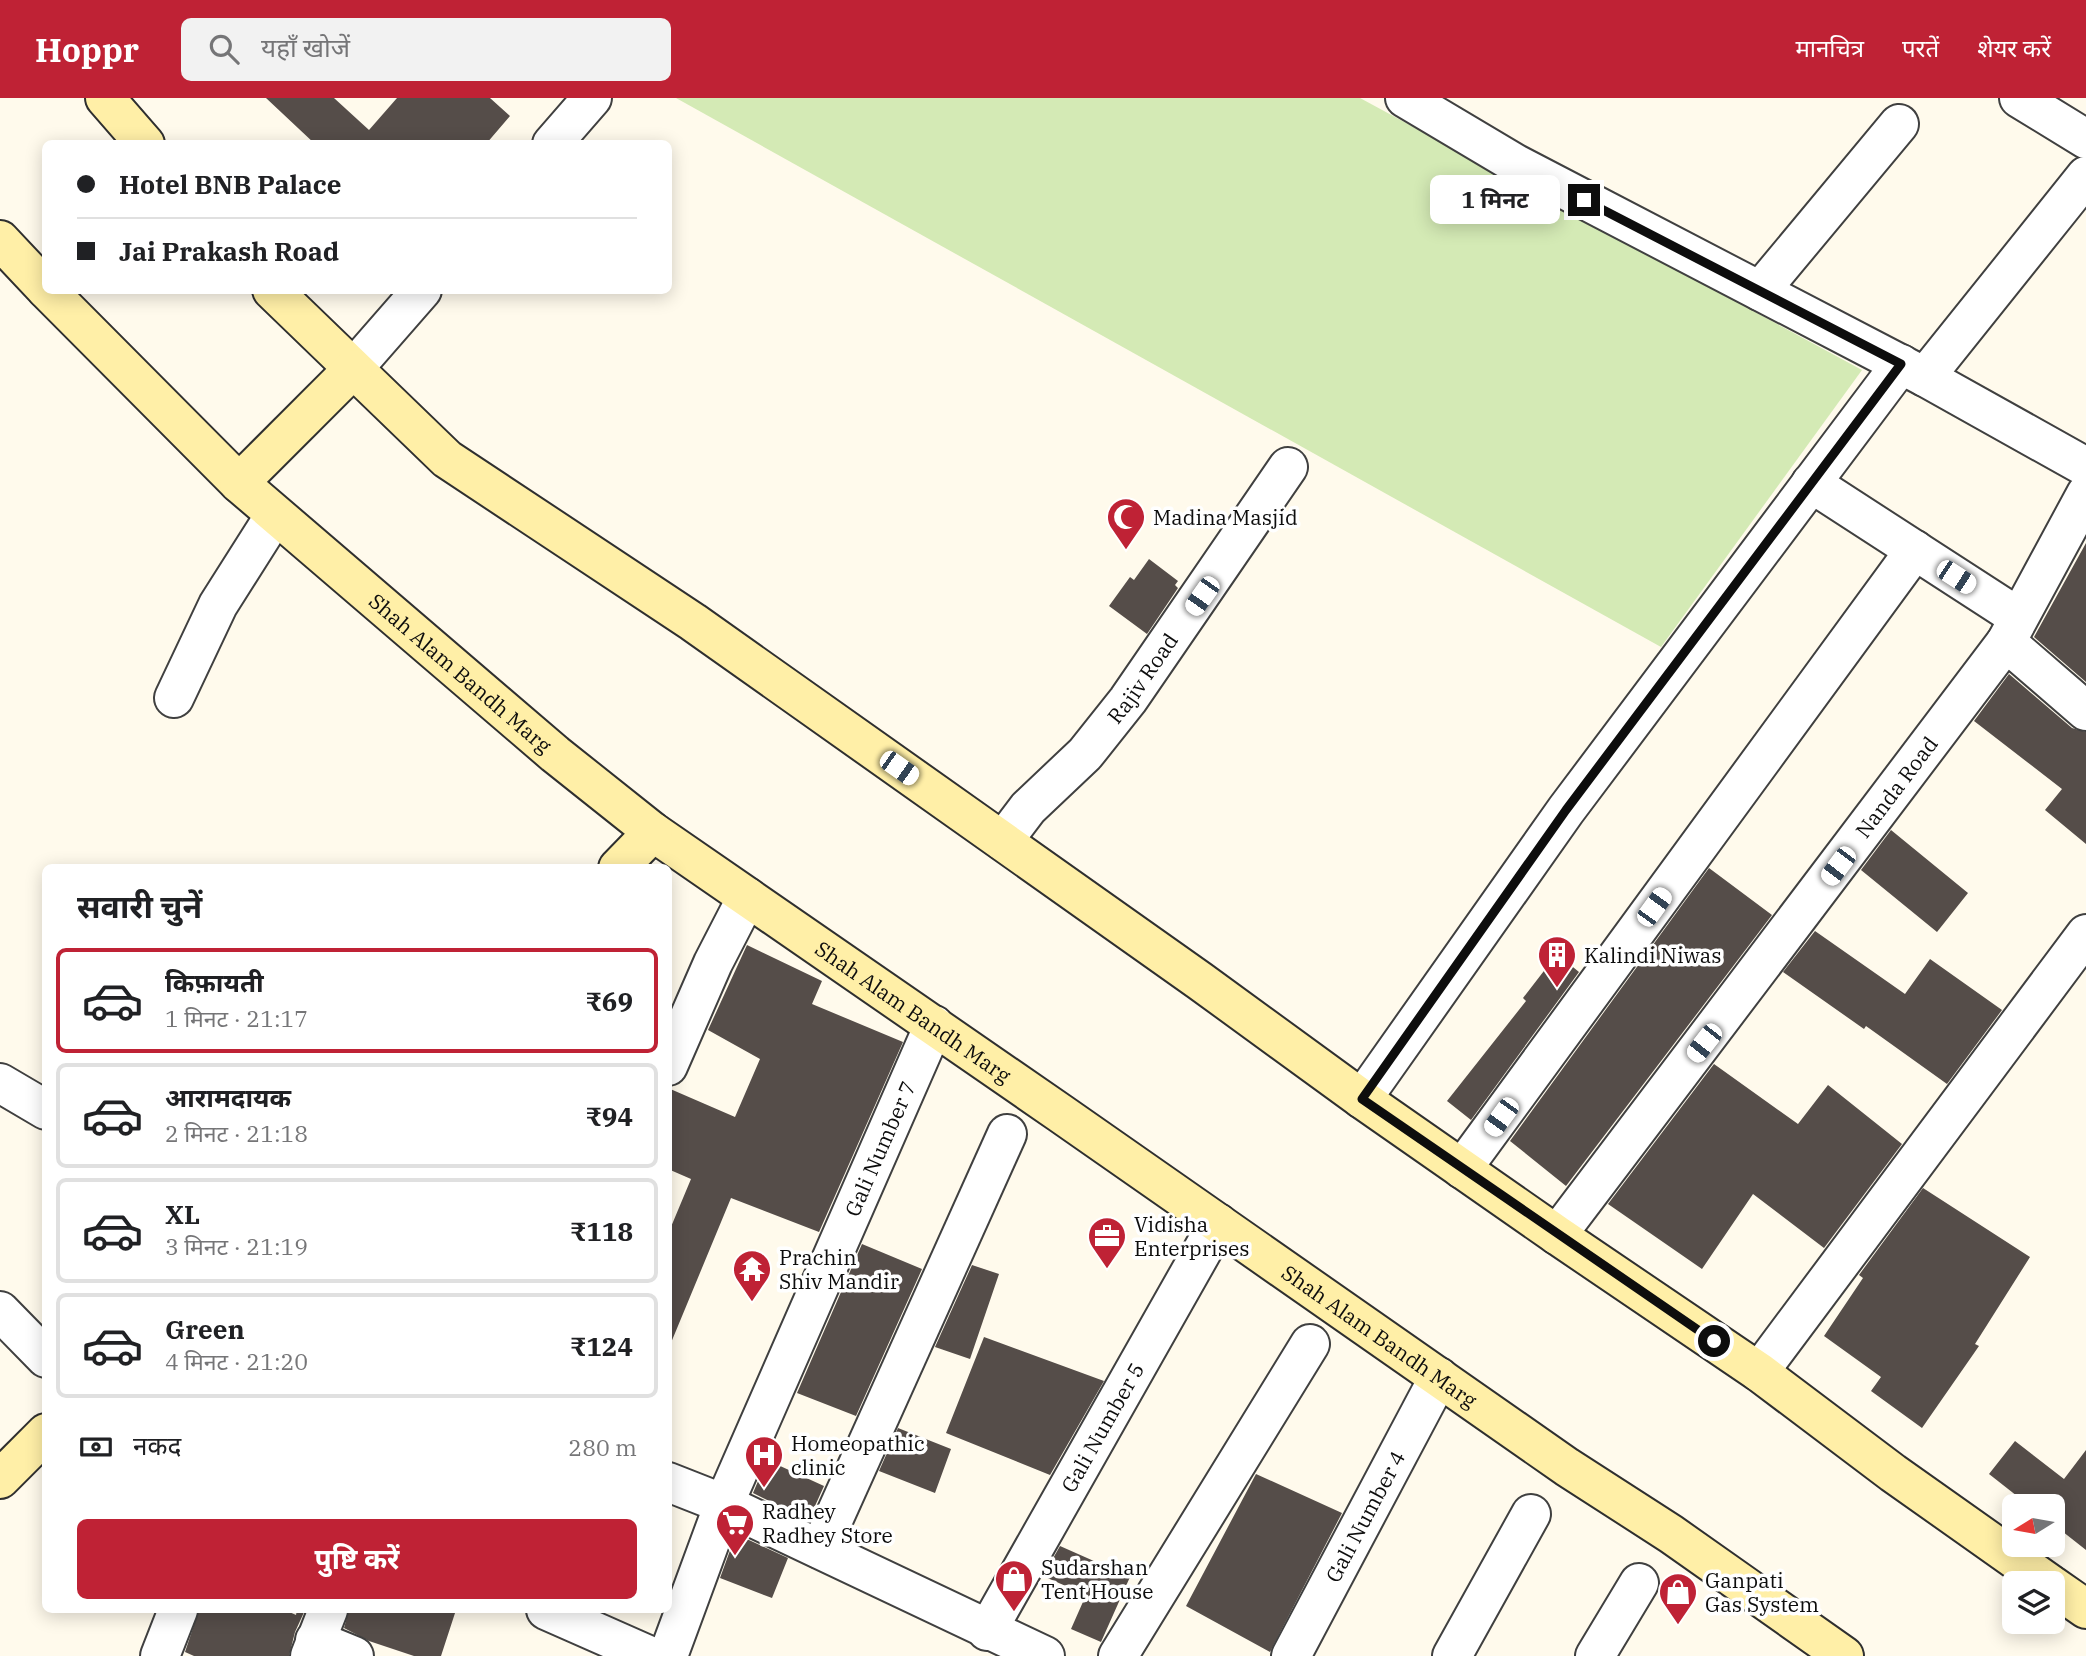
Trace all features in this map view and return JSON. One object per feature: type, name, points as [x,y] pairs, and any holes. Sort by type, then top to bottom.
[{"type":"street","points":[[555,140],[592,98]]},
{"type":"street","points":[[1405,98],[1516,164],[1913,370],[2086,467]]},
{"type":"street","points":[[2019,98],[2086,139]]},
{"type":"street","points":[[118,103],[142,140]]},
{"type":"street","points":[[1759,291],[1899,124]]},
{"type":"street","points":[[1362,1099],[1566,810],[1811,483],[2086,176]]},
{"type":"street","name":"Shah Alam Bandh Marg","points":[[0,240],[42,286]]},
{"type":"street","name":"Shah Alam Bandh Marg","points":[[50,294],[239,483],[555,754],[653,832],[1567,1467],[1671,1534],[1844,1656]]},
{"type":"street","points":[[276,294],[447,459],[693,622],[1362,1099],[1759,1372],[1893,1473],[2031,1571]]},
{"type":"street","points":[[239,483],[353,369],[419,294]]},
{"type":"street","name":"Rajiv Road","points":[[1003,841],[1028,808],[1085,754],[1128,700],[1288,467]]},
{"type":"street","points":[[1811,483],[1915,550],[2012,630],[2086,712]]},
{"type":"street","name":"Nanda Road","points":[[1557,1235],[2012,630],[2086,494]]},
{"type":"street","points":[[174,698],[218,604],[275,515]]},
{"type":"street","points":[[1462,1169],[1915,550]]},
{"type":"street","points":[[622,864],[653,832]]},
{"type":"street","points":[[672,1057],[713,962],[747,897]]},
{"type":"street","points":[[1759,1372],[2086,934]]},
{"type":"street","name":"Gali Number 7","points":[[668,1656],[724,1504],[934,1025]]},
{"type":"street","points":[[0,1083],[42,1108]]},
{"type":"street","points":[[820,1549],[1007,1134]]},
{"type":"street","name":"Gali Number 5","points":[[987,1631],[1218,1223]]},
{"type":"street","points":[[0,1311],[42,1354]]},
{"type":"street","points":[[1118,1656],[1310,1344]]},
{"type":"street","name":"Gali Number 4","points":[[1291,1656],[1438,1377]]},
{"type":"street","points":[[0,1479],[42,1440]]},
{"type":"street","points":[[672,1484],[724,1504],[820,1549],[1035,1654]]},
{"type":"street","points":[[1452,1656],[1531,1514]]},
{"type":"street","points":[[1595,1656],[1639,1583]]},
{"type":"street","points":[[2065,1595],[2086,1609]]},
{"type":"street","points":[[160,1656],[177,1613]]},
{"type":"street","points":[[553,1613],[650,1656]]},
{"type":"street","points":[[318,1635],[354,1656]]},
{"type":"green space","points":[[676,98],[1360,98],[1862,370],[1661,647]]},
{"type":"building","points":[[266,98],[334,98],[369,130],[397,98],[490,98],[510,116],[489,140],[311,140]]},
{"type":"building","points":[[2086,543],[2086,682],[2034,637]]},
{"type":"building","points":[[1149,559],[1178,581],[1175,585],[1178,588],[1147,634],[1109,606],[1130,577],[1134,580]]},
{"type":"building","points":[[2009,674],[2072,728],[2086,732],[2086,844],[2045,810],[2062,789],[1974,721]]},
{"type":"building","points":[[1891,830],[1968,893],[1937,932],[1861,870]]},
{"type":"building","points":[[1709,868],[1772,915],[1566,1186],[1510,1141]]},
{"type":"building","points":[[1815,931],[1905,994],[1930,959],[2002,1010],[1947,1084],[1866,1026],[1864,1029],[1783,972]]},
{"type":"building","points":[[747,945],[822,981],[812,1004],[903,1042],[819,1232],[731,1198],[672,1340],[672,1224],[691,1179],[672,1171],[672,1090],[735,1117],[760,1059],[708,1030]]},
{"type":"building","points":[[1557,954],[1579,972],[1471,1120],[1447,1101],[1526,1001],[1523,998]]},
{"type":"building","points":[[1714,1064],[1798,1124],[1828,1085],[1902,1144],[1824,1248],[1753,1194],[1702,1269],[1608,1204]]},
{"type":"building","points":[[1923,1188],[2030,1257],[1975,1344],[1979,1346],[1922,1428],[1871,1391],[1881,1377],[1824,1336],[1863,1278],[1859,1275]]},
{"type":"building","points":[[862,1244],[922,1269],[856,1416],[797,1393]]},
{"type":"building","points":[[972,1265],[999,1274],[970,1359],[935,1347]]},
{"type":"building","points":[[984,1337],[1104,1381],[1050,1475],[946,1433]]},
{"type":"building","points":[[898,1428],[951,1449],[935,1493],[879,1471]]},
{"type":"building","points":[[2015,1441],[2064,1479],[2086,1450],[2086,1550],[2065,1533],[2065,1494],[2014,1494],[1989,1474]]},
{"type":"building","points":[[767,1460],[824,1486],[810,1517],[805,1515],[804,1518],[753,1493]]},
{"type":"building","points":[[1256,1474],[1342,1513],[1270,1652],[1186,1606]]},
{"type":"building","points":[[736,1534],[788,1558],[772,1598],[720,1578]]},
{"type":"building","points":[[1060,1546],[1130,1577],[1101,1642],[1071,1629],[1086,1595],[1043,1576]]},
{"type":"building","points":[[198,1613],[304,1613],[289,1656],[194,1656],[185,1652]]},
{"type":"building","points":[[348,1613],[455,1613],[441,1656],[414,1656],[369,1641],[344,1628]]},
{"type":"place","name":"Madina Masjid","points":[[1126,551]]},
{"type":"place","name":"Kalindi Niwas","points":[[1557,989]]},
{"type":"place","name":"Vidisha Enterprises","points":[[1107,1270]]},
{"type":"place","name":"Prachin Shiv Mandir","points":[[752,1303]]},
{"type":"place","name":"Homeopathic clinic","points":[[764,1489]]},
{"type":"place","name":"Radhey Radhey Store","points":[[735,1557]]},
{"type":"place","name":"Sudarshan Tent House","points":[[1014,1613]]},
{"type":"place","name":"Ganpati Gas System","points":[[1678,1626]]},
{"type":"route","points":[[1584,200],[1901,364],[1566,810],[1362,1099],[1714,1341]]}]
